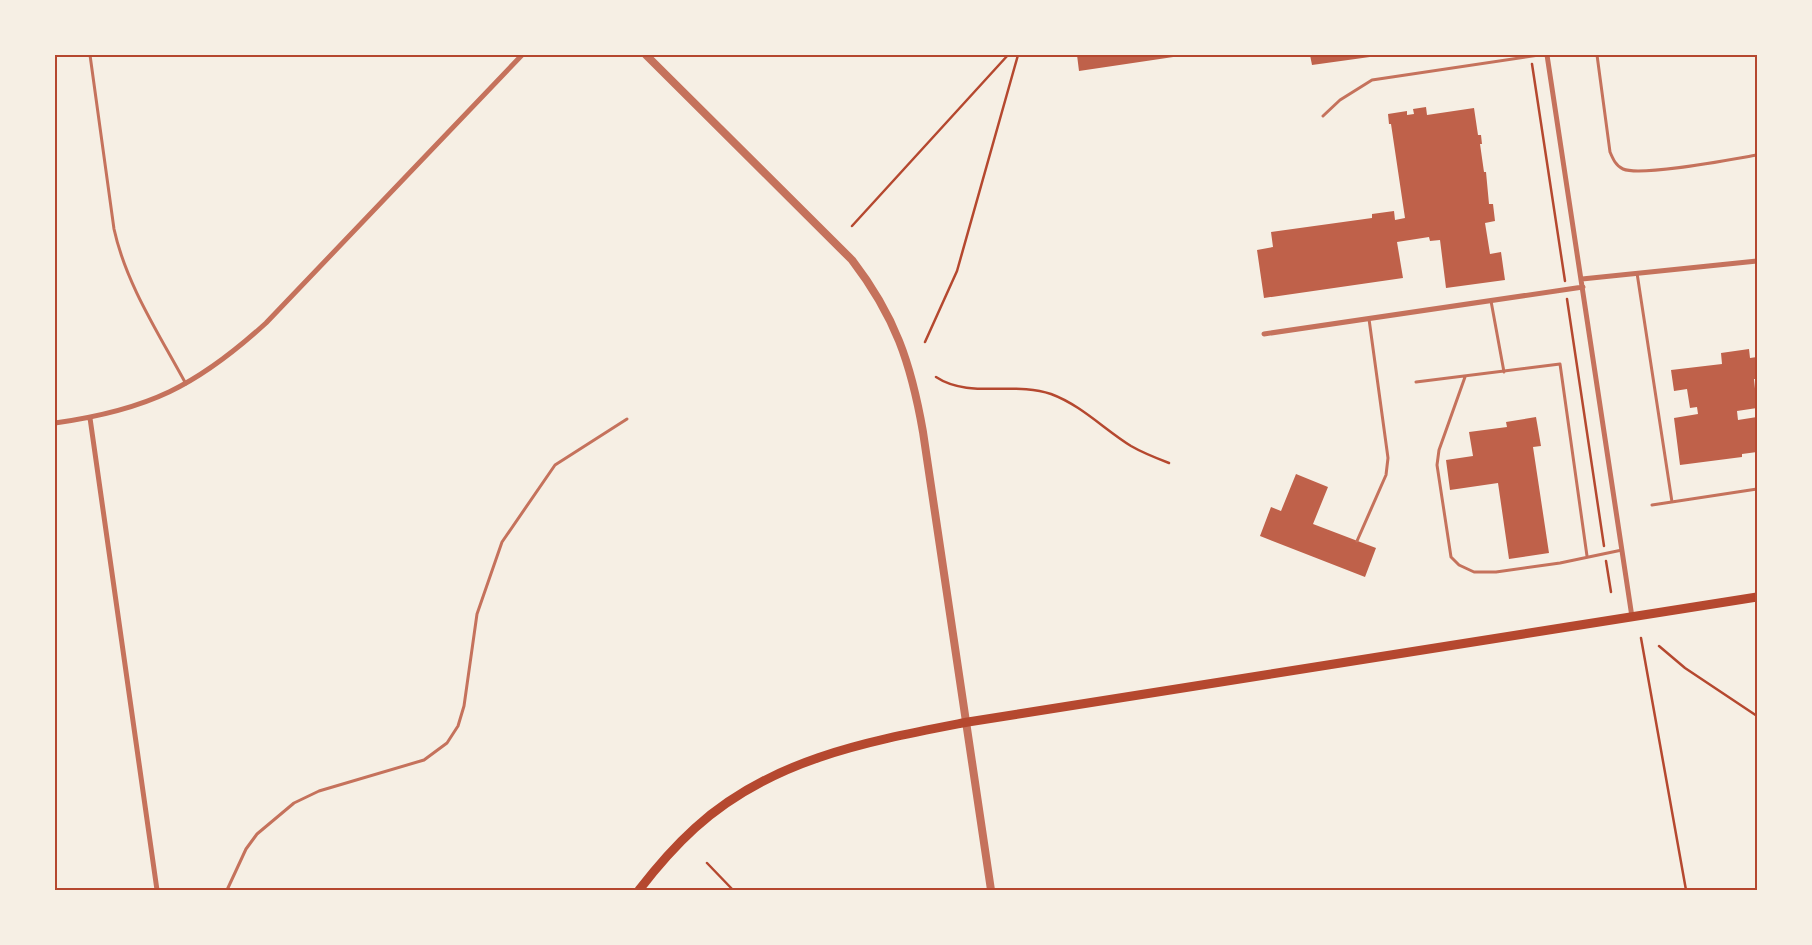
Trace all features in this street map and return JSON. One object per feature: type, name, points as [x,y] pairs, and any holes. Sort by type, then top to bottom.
[{"type":"main road","points":[[639,890],[667,855],[696,827],[724,806],[798,764],[842,748],[968,722],[1757,597]]},
{"type":"street","points":[[55,423],[90,418],[128,409],[163,396],[230,356],[266,323],[522,55]]},
{"type":"street","points":[[646,55],[852,260],[872,286],[890,318],[906,356],[916,393],[968,722],[991,890]]},
{"type":"street","points":[[1547,55],[1632,617]]},
{"type":"street","points":[[1582,280],[1637,272],[1757,261]]},
{"type":"street","points":[[1264,334],[1583,287]]},
{"type":"street","points":[[90,418],[157,890]]},
{"type":"lane","points":[[90,55],[114,229],[120,254],[130,279],[186,384]]},
{"type":"lane","points":[[1322,116],[1340,100],[1372,80],[1540,55]]},
{"type":"lane","points":[[1598,55],[1610,152],[1614,162],[1622,169],[1644,172],[1757,156]]},
{"type":"lane","points":[[1637,272],[1672,502]]},
{"type":"lane","points":[[1491,300],[1504,372]]},
{"type":"lane","points":[[1357,541],[1386,475],[1388,458],[1369,318]]},
{"type":"lane","points":[[1416,382],[1560,364],[1587,556]]},
{"type":"lane","points":[[1465,377],[1439,450],[1437,465],[1451,557],[1459,565],[1474,572],[1496,572],[1560,563],[1605,552],[1622,550]]},
{"type":"lane","points":[[227,890],[246,849],[257,834],[294,803],[319,791],[424,760],[447,743],[458,726],[464,706],[477,614],[502,542],[555,465],[627,419]]},
{"type":"lane","points":[[1652,505],[1757,489]]},
{"type":"path","points":[[852,226],[1008,55]]},
{"type":"path","points":[[925,342],[958,271],[1018,55]]},
{"type":"path","points":[[1531,56],[1611,592]]},
{"type":"path","points":[[936,377],[946,384],[1036,390],[1053,394],[1130,446],[1169,463]]},
{"type":"path","points":[[1641,638],[1686,890]]},
{"type":"path","points":[[1659,646],[1685,668],[1757,716]]},
{"type":"path","points":[[707,863],[733,890]]},
{"type":"building","points":[[1077,55],[1180,55],[1180,56],[1079,71]]},
{"type":"building","points":[[1310,55],[1377,55],[1377,56],[1312,65]]},
{"type":"building","points":[[1426,107],[1427,115],[1474,108],[1478,135],[1481,135],[1482,144],[1480,144],[1484,172],[1486,172],[1489,204],[1493,204],[1495,221],[1485,223],[1490,254],[1501,252],[1505,280],[1446,288],[1440,240],[1430,241],[1429,237],[1397,242],[1403,278],[1264,298],[1257,250],[1273,247],[1271,232],[1372,218],[1372,214],[1394,211],[1395,220],[1405,218],[1388,114],[1407,111],[1407,115],[1414,114],[1413,109]]},
{"type":"building","points":[[1749,349],[1750,358],[1757,357],[1757,379],[1754,379],[1757,408],[1737,411],[1738,420],[1757,417],[1757,452],[1742,454],[1742,457],[1680,465],[1674,418],[1698,414],[1697,407],[1690,408],[1687,389],[1674,391],[1671,370],[1722,364],[1721,353]]},
{"type":"building","points":[[1536,417],[1541,446],[1533,447],[1549,553],[1509,559],[1498,483],[1450,490],[1446,460],[1473,456],[1469,432],[1507,427],[1506,422]]},
{"type":"building","points":[[1296,474],[1328,487],[1313,524],[1376,548],[1365,577],[1260,536],[1271,507],[1281,511]]}]
